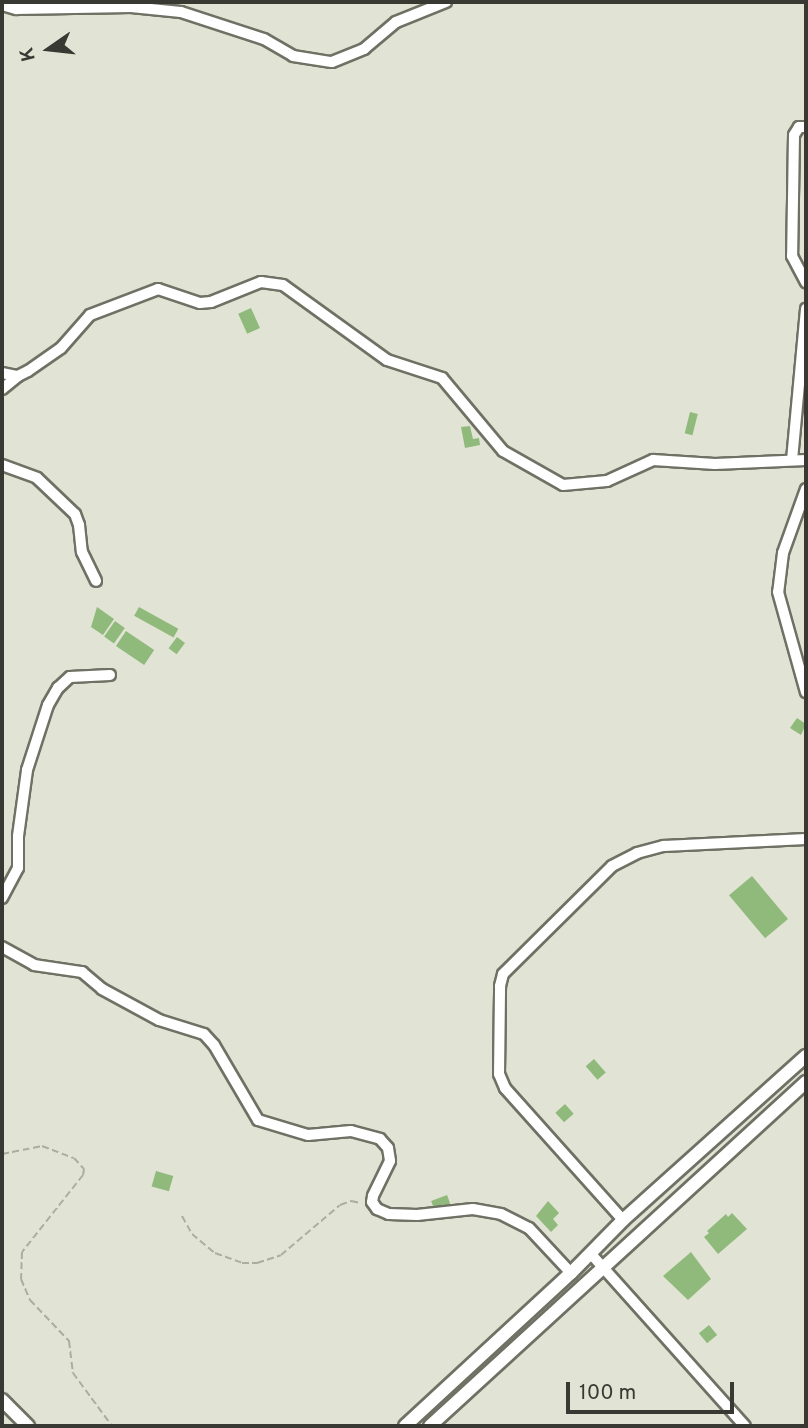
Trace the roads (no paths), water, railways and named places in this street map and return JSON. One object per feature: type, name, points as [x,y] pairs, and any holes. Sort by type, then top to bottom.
[{"type":"street","points":[[2,5],[16,9],[131,7],[181,12],[264,39],[293,56],[332,62],[364,48],[396,22],[446,2]]},
{"type":"street","points":[[806,127],[799,127],[794,135],[792,256],[806,282]]},
{"type":"street","points":[[2,388],[61,348],[90,315],[158,289],[200,303],[211,302],[261,282],[283,285],[387,360],[442,378],[503,451],[563,485],[607,481],[653,460],[715,464],[806,460]]},
{"type":"street","points":[[792,460],[806,309]]},
{"type":"street","points":[[2,373],[18,376]]},
{"type":"street","points":[[2,465],[37,478],[75,514],[82,552],[96,581]]},
{"type":"street","points":[[806,489],[783,553],[778,592],[806,692]]},
{"type":"street","points":[[2,896],[18,868],[18,836],[27,770],[48,705],[58,688],[70,677],[110,675]]},
{"type":"street","points":[[624,1220],[505,1088],[499,1073],[500,986],[503,974],[612,866],[637,853],[664,846],[806,839]]},
{"type":"street","points":[[2,947],[34,965],[82,972],[103,989],[159,1020],[204,1034],[214,1045],[258,1120],[308,1135],[351,1131],[380,1139],[388,1148],[390,1161],[372,1202],[377,1209],[398,1214],[473,1209],[515,1219],[544,1243],[571,1273]]},
{"type":"street","points":[[405,1426],[571,1273],[624,1220],[806,1056]]},
{"type":"street","points":[[430,1426],[806,1082]]},
{"type":"street","points":[[591,1254],[745,1426]]},
{"type":"street","points":[[2,1400],[28,1426]]}]
